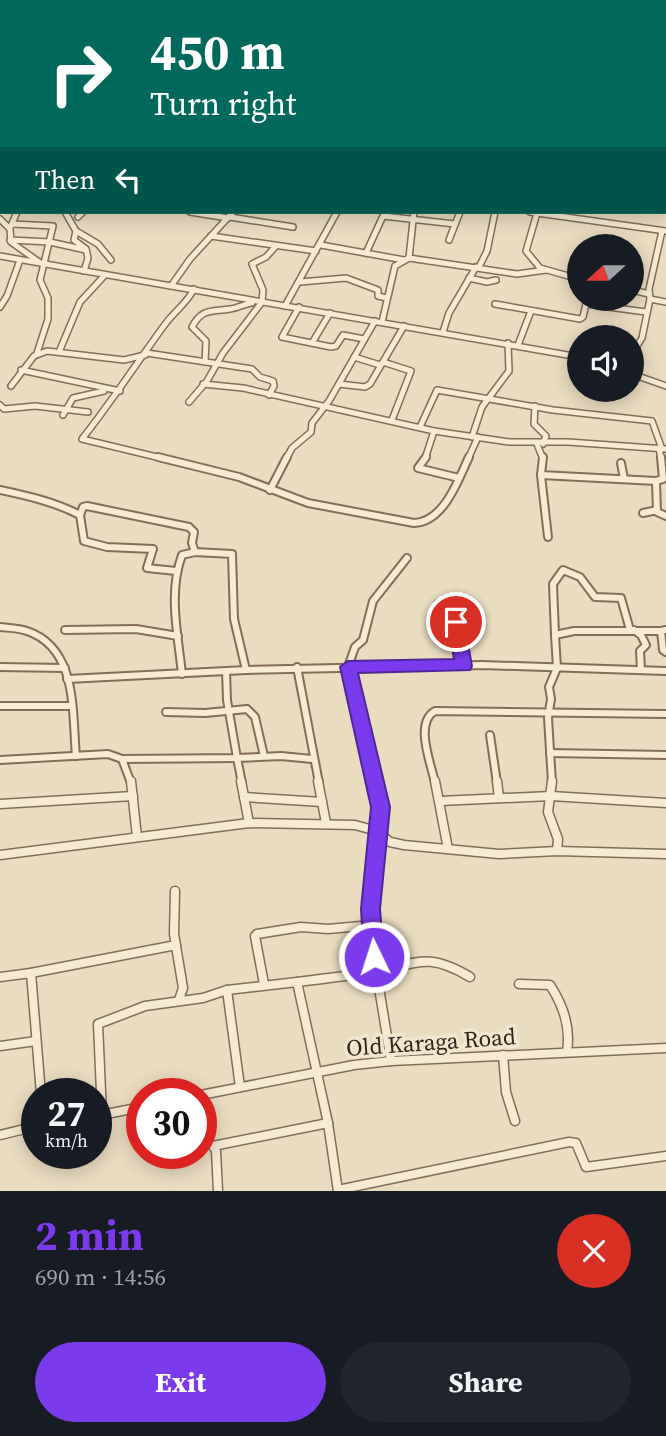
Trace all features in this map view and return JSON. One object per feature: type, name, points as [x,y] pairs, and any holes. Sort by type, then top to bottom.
[{"type":"street","points":[[16,214],[11,226],[10,240],[20,251],[41,263]]},
{"type":"street","points":[[66,214],[76,231],[98,244],[111,260]]},
{"type":"street","points":[[210,214],[293,227]]},
{"type":"street","points":[[285,306],[336,214]]},
{"type":"street","points":[[366,253],[381,217],[413,214],[455,224]]},
{"type":"street","points":[[382,322],[395,267],[406,259],[414,230],[413,214]]},
{"type":"street","points":[[449,240],[459,214]]},
{"type":"street","points":[[443,332],[449,313],[487,251],[495,214]]},
{"type":"street","points":[[533,214],[526,251],[535,265],[567,276]]},
{"type":"street","points":[[547,214],[664,231],[644,325]]},
{"type":"street","points":[[171,285],[231,216]]},
{"type":"street","points":[[0,219],[11,226],[53,226],[41,263],[40,280],[48,290],[44,334],[39,340],[37,353],[11,386]]},
{"type":"street","points":[[76,231],[74,240],[86,250],[88,258],[84,271]]},
{"type":"street","points":[[211,236],[316,251]]},
{"type":"street","points":[[10,240],[50,242],[86,250]]},
{"type":"street","points":[[321,245],[522,275],[546,270]]},
{"type":"street","points":[[189,402],[261,302],[263,290],[252,264],[266,257],[276,246]]},
{"type":"street","points":[[0,256],[567,355]]},
{"type":"street","points":[[0,307],[7,299],[14,270],[20,260]]},
{"type":"street","points":[[59,352],[79,302],[105,275]]},
{"type":"street","points":[[300,282],[346,278],[373,286],[378,290],[378,296],[387,298]]},
{"type":"street","points":[[469,278],[496,280]]},
{"type":"street","points":[[194,289],[189,299],[168,320],[120,391],[82,439],[239,477],[308,503],[400,522],[423,523],[433,516],[459,478],[475,437],[482,407],[509,371],[508,343]]},
{"type":"street","points":[[644,294],[666,302]]},
{"type":"street","points":[[205,362],[206,341],[192,327],[199,313],[261,302]]},
{"type":"street","points":[[495,304],[580,319],[584,312]]},
{"type":"street","points":[[299,307],[281,335],[331,347],[336,346],[343,335],[364,339]]},
{"type":"street","points":[[518,345],[531,311]]},
{"type":"street","points":[[313,343],[330,313]]},
{"type":"street","points":[[331,404],[339,384],[375,321]]},
{"type":"street","points":[[339,384],[369,386],[404,326]]},
{"type":"street","points":[[37,353],[59,352],[124,360],[146,354],[255,371],[260,377],[273,381],[274,386],[269,395]]},
{"type":"street","points":[[354,357],[411,371],[392,419]]},
{"type":"street","points":[[21,370],[120,391]]},
{"type":"street","points":[[644,378],[666,386]]},
{"type":"street","points":[[203,384],[243,388],[323,405],[331,404],[434,431],[475,437],[540,444],[568,442],[662,449]]},
{"type":"street","points":[[63,415],[73,396],[110,390]]},
{"type":"street","points":[[420,427],[437,390],[553,410],[652,421],[662,449],[665,475],[663,479],[656,481],[541,475]]},
{"type":"street","points":[[0,405],[4,409],[35,406],[88,412]]},
{"type":"street","points":[[270,490],[292,448],[311,432],[312,423],[317,419],[323,405]]},
{"type":"street","points":[[536,406],[534,424],[546,436],[540,444],[543,503],[549,517],[548,537]]},
{"type":"street","points":[[434,431],[428,455],[418,468],[459,478]]},
{"type":"street","points":[[621,463],[624,479]]},
{"type":"street","points":[[656,481],[656,510]]},
{"type":"street","points":[[0,490],[54,502],[80,514]]},
{"type":"street","points":[[176,571],[147,568],[153,549],[107,547],[84,541],[80,514],[83,507],[189,527],[194,532],[192,543],[195,552]]},
{"type":"street","points":[[643,513],[656,510],[666,516]]},
{"type":"street","points":[[182,674],[176,571],[182,555],[195,552],[232,554],[234,619],[246,670]]},
{"type":"street","points":[[391,1061],[376,971],[372,925],[377,831],[381,807],[348,667],[355,647],[363,640],[363,634],[372,616],[373,601],[383,593],[388,581],[407,558]]},
{"type":"street","points":[[557,851],[553,821],[548,817],[551,796],[548,710],[549,687],[557,668],[553,584],[563,570],[580,577],[598,599],[621,598],[632,630],[641,635],[646,645],[640,651],[641,670]]},
{"type":"street","points":[[438,604],[455,609],[464,666]]},
{"type":"street","points":[[0,627],[24,628],[54,644],[61,652],[71,706],[76,756]]},
{"type":"street","points":[[65,630],[136,629],[178,636]]},
{"type":"street","points":[[555,635],[575,631],[664,631],[663,650],[666,652]]},
{"type":"street","points":[[67,679],[297,667],[464,666],[666,671]]},
{"type":"street","points":[[0,667],[65,668]]},
{"type":"street","points":[[297,667],[326,823]]},
{"type":"street","points":[[226,671],[227,700],[249,823]]},
{"type":"street","points":[[0,706],[71,706]]},
{"type":"street","points":[[448,849],[424,726],[426,716],[432,711],[548,710],[666,714]]},
{"type":"street","points":[[166,712],[251,711],[264,756]]},
{"type":"street","points":[[490,735],[499,798]]},
{"type":"street","points":[[550,753],[666,755]]},
{"type":"street","points":[[0,760],[108,754],[122,759],[264,756],[312,759]]},
{"type":"street","points":[[122,759],[130,775],[137,836]]},
{"type":"street","points":[[0,804],[133,796]]},
{"type":"street","points":[[440,801],[551,796],[666,803]]},
{"type":"street","points":[[244,797],[322,802]]},
{"type":"street","points":[[0,855],[249,823],[355,825],[377,831],[390,842],[499,854],[557,851],[666,855]]},
{"type":"street","points":[[175,891],[173,906],[176,945],[183,988],[179,1000]]},
{"type":"street","points":[[264,984],[255,936],[257,933],[301,927],[328,929],[372,925]]},
{"type":"street","points":[[0,977],[176,945]]},
{"type":"street","points":[[99,1078],[98,1024],[119,1014],[179,1000],[203,998],[227,990],[376,971],[407,962],[435,961],[449,964],[470,977]]},
{"type":"street","points":[[30,973],[39,1078]]},
{"type":"street","points":[[297,982],[328,1123],[338,1191],[569,1142],[576,1143],[586,1167],[666,1156]]},
{"type":"street","points":[[519,985],[550,985],[567,1024],[567,1051]]},
{"type":"street","points":[[227,990],[240,1087]]},
{"type":"street","points":[[0,1046],[36,1041]]},
{"type":"street","name":"Old Karaga Road","points":[[217,1092],[391,1061],[666,1048]]},
{"type":"street","points":[[503,1055],[506,1092],[515,1121]]},
{"type":"street","points":[[218,1191],[216,1151],[213,1146],[328,1123]]},
{"type":"street","points":[[0,1135],[21,1130]]},
{"type":"route","points":[[374,957],[370,909],[381,807],[348,667],[464,666],[456,622]]}]
